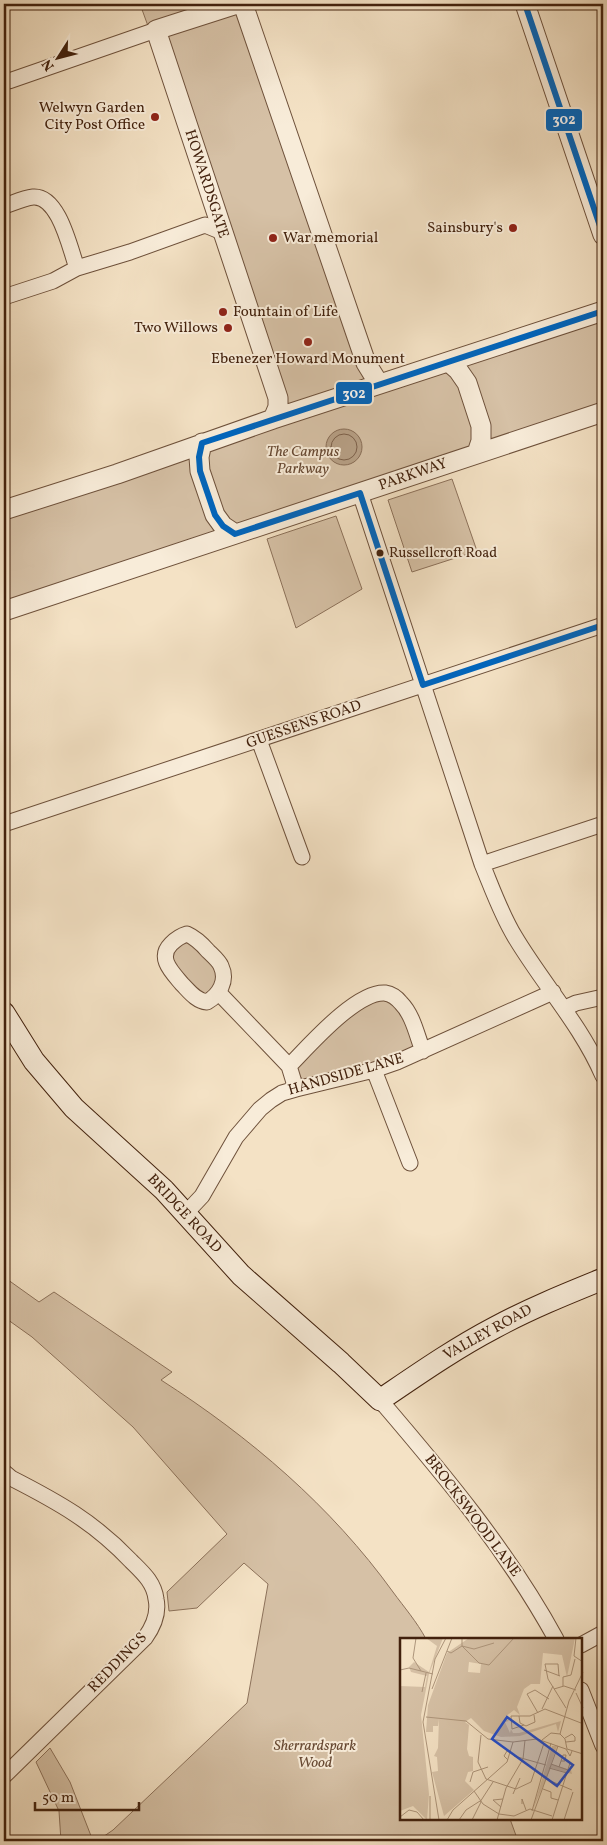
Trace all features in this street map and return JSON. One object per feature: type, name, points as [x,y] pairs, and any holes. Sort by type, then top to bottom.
[{"type":"main road","name":"BRIDGE ROAD","points":[[4,1013],[34,1061],[81,1114],[158,1184],[241,1275],[341,1362],[380,1400]]},
{"type":"main road","name":"VALLEY ROAD","points":[[380,1400],[452,1352],[496,1327],[544,1303],[603,1279]]},
{"type":"street","points":[[9,81],[237,4]]},
{"type":"street","points":[[243,4],[366,363],[379,384]]},
{"type":"street","points":[[525,4],[603,235]]},
{"type":"street","name":"HOWARDSGATE","points":[[156,30],[278,398],[278,407],[274,419]]},
{"type":"street","points":[[4,206],[34,197],[46,200],[55,209],[77,268]]},
{"type":"street","points":[[4,297],[53,281],[77,268],[130,252],[205,225],[222,232]]},
{"type":"street","points":[[4,510],[603,311]]},
{"type":"street","points":[[450,363],[458,370],[467,383],[481,426],[481,441],[477,453]]},
{"type":"street","name":"PARKWAY","points":[[4,611],[603,412]]},
{"type":"street","points":[[202,444],[199,457],[200,471],[215,515],[222,526],[235,534]]},
{"type":"street","points":[[360,493],[482,864],[515,937],[584,1038],[603,1076]]},
{"type":"street","name":"GUESSENS ROAD","points":[[4,824],[603,625]]},
{"type":"street","points":[[259,740],[302,857]]},
{"type":"street","points":[[482,864],[603,824]]},
{"type":"street","points":[[188,934],[192,936],[221,965],[223,975],[222,988],[219,993],[207,1002],[200,1001],[170,971],[164,954],[177,938],[188,934]]},
{"type":"street","name":"HANDSIDE LANE","points":[[185,1214],[202,1196],[236,1138],[260,1109],[282,1093],[374,1070],[424,1051],[553,992]]},
{"type":"street","points":[[219,993],[289,1066],[296,1089]]},
{"type":"street","points":[[289,1066],[326,1028],[345,1012],[365,999],[385,993],[393,996],[407,1011],[424,1051]]},
{"type":"street","points":[[565,1008],[576,1003],[603,997]]},
{"type":"street","points":[[374,1070],[410,1163]]},
{"type":"street","name":"BROCKSWOOD LANE","points":[[380,1400],[462,1497],[525,1587],[555,1638]]},
{"type":"street","name":"REDDINGS","points":[[4,1776],[145,1638],[152,1626],[157,1606],[154,1591],[146,1576],[110,1539],[62,1504],[6,1478]]},
{"type":"street","points":[[582,1644],[603,1633]]},
{"type":"street","points":[[582,1693],[603,1746]]},
{"type":"green space","points":[[140,4],[215,4],[148,26]]},
{"type":"green space","points":[[236,12],[370,381],[283,409],[167,39],[170,35]]},
{"type":"green space","points":[[603,316],[603,406],[491,444],[463,363]]},
{"type":"green space","name":"The Campus Parkway","points":[[437,373],[448,373],[455,377],[476,429],[469,449],[238,525],[224,520],[205,469],[208,453],[214,447]]},
{"type":"green space","points":[[192,453],[218,533],[4,604],[4,516]]},
{"type":"green space","points":[[452,479],[477,551],[412,572],[388,500]]},
{"type":"green space","points":[[336,516],[362,589],[296,628],[267,539]]},
{"type":"green space","points":[[190,939],[212,959],[219,977],[209,995],[194,991],[170,957],[174,945]]},
{"type":"green space","points":[[381,997],[401,1007],[414,1046],[405,1054],[349,1071],[303,1080],[297,1068],[303,1056],[369,1001]]},
{"type":"green space","name":"Sherrardspark Wood","points":[[4,1277],[39,1302],[54,1292],[172,1372],[161,1380],[257,1449],[316,1502],[369,1561],[415,1621],[425,1638],[400,1638],[400,1820],[510,1820],[518,1841],[97,1841],[113,1830],[247,1703],[268,1584],[244,1563],[197,1608],[169,1611],[167,1592],[227,1534],[133,1427],[32,1337],[4,1317]]},
{"type":"green space","points":[[50,1748],[70,1782],[93,1841],[61,1841],[59,1811],[36,1762]]},
{"type":"water","points":[[344,429],[351,430],[357,434],[361,440],[361,454],[357,460],[351,464],[344,465],[337,464],[331,460],[327,454],[326,447],[327,440],[331,434],[337,430]]},
{"type":"transit line","name":"302","points":[[525,4],[603,235]]},
{"type":"transit line","name":"302","points":[[603,311],[202,443],[199,457],[200,471],[215,515],[223,526],[235,534],[360,493],[423,685],[603,625]]},
{"type":"place","name":"Welwyn Garden City Post Office","points":[[155,117]]},
{"type":"place","name":"Sainsbury's","points":[[513,228]]},
{"type":"place","name":"War memorial","points":[[273,238]]},
{"type":"place","name":"Fountain of Life","points":[[223,312]]},
{"type":"place","name":"Two Willows","points":[[228,328]]},
{"type":"place","name":"Ebenezer Howard Monument","points":[[308,342]]},
{"type":"place","name":"Russellcroft Road","points":[[380,553]]}]
